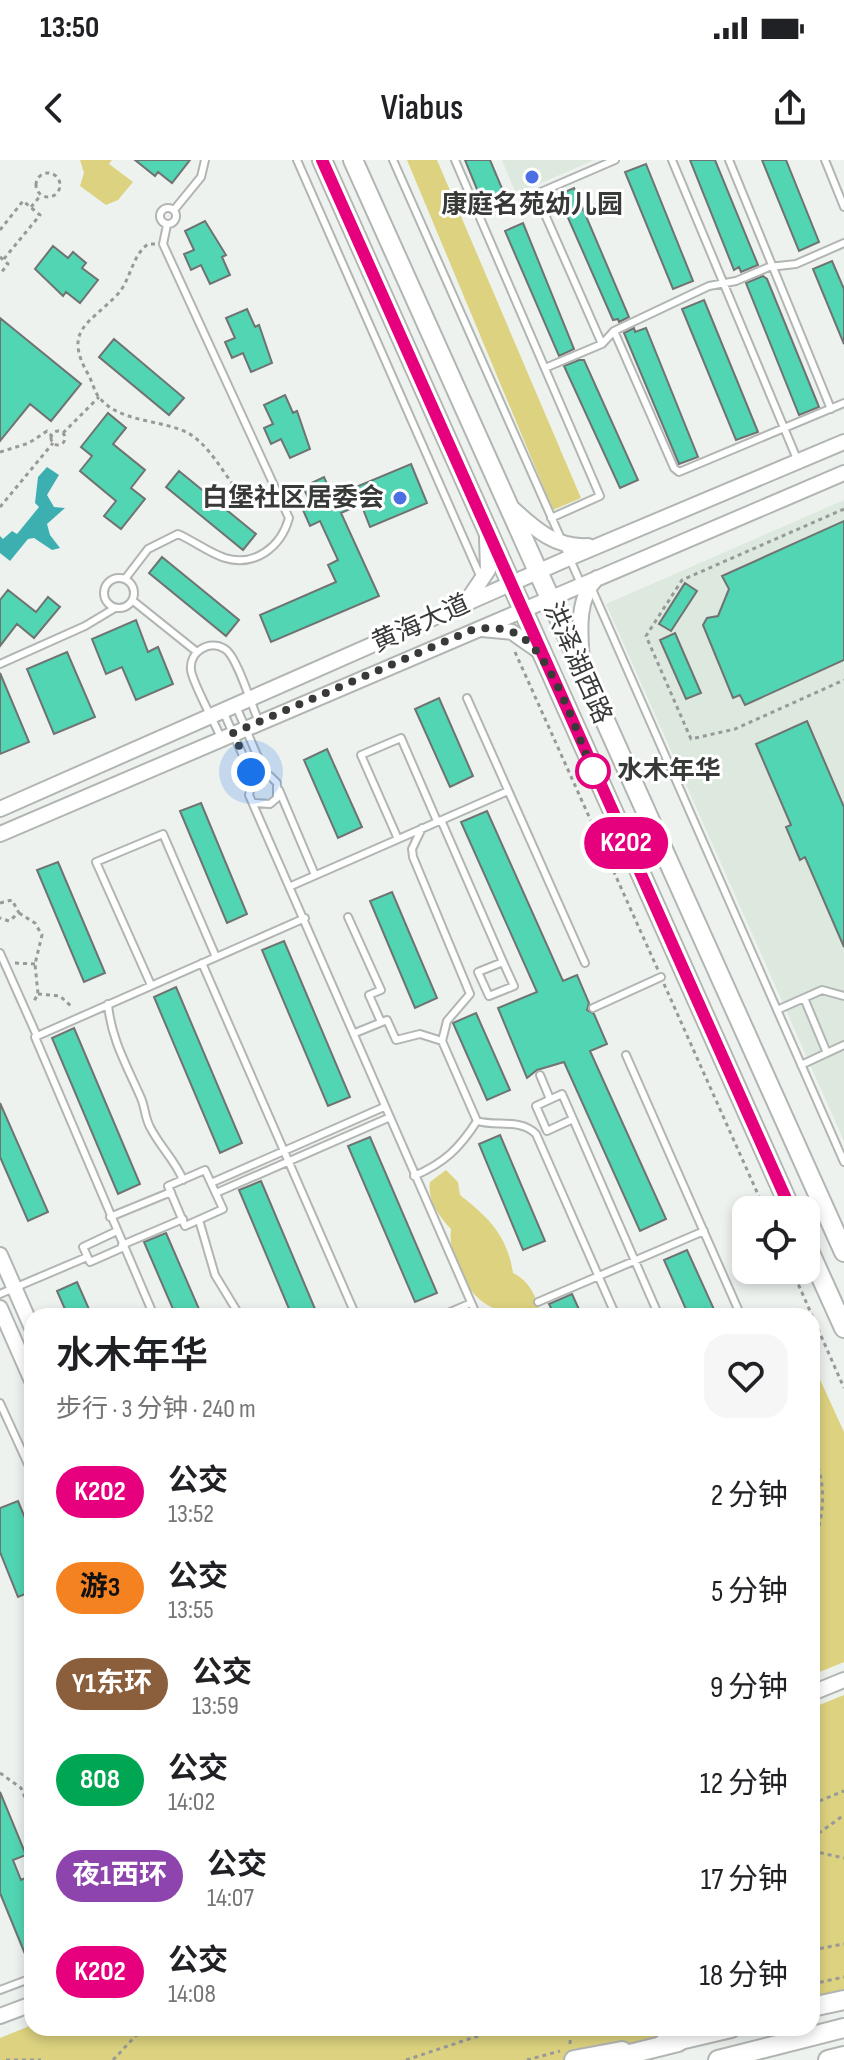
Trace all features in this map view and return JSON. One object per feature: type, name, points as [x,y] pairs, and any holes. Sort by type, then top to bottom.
[{"type":"main road","name":"洪泽湖西路","points":[[322,160],[509,585],[785,1196]]},
{"type":"main road","name":"洪泽湖西路","points":[[353,160],[536,573],[844,1252]]},
{"type":"main road","points":[[464,483],[471,490],[485,489],[492,473]]},
{"type":"main road","points":[[562,703],[571,689],[586,683]]},
{"type":"main road","points":[[820,1275],[844,1328]]},
{"type":"main road","points":[[820,2005],[844,2000]]},
{"type":"main road","points":[[820,2034],[844,2028]]},
{"type":"main road","points":[[606,2060],[701,2036]]},
{"type":"main road","points":[[718,2060],[812,2036]]},
{"type":"main road","points":[[572,2054],[678,2042]]},
{"type":"main road","points":[[828,2060],[844,2056]]},
{"type":"street","name":"黄海大道","points":[[0,809],[463,606],[486,588],[509,585],[536,573],[566,551],[597,546],[844,442]]},
{"type":"street","name":"黄海大道","points":[[0,834],[844,473]]},
{"type":"street","points":[[505,502],[536,530],[566,551]]},
{"type":"street","points":[[486,533],[489,559],[486,588]]},
{"type":"street","points":[[586,683],[581,624],[590,581]]},
{"type":"street","points":[[474,629],[504,629],[519,635],[539,651]]},
{"type":"street","points":[[0,1255],[24,1309]]},
{"type":"street","points":[[0,1308],[24,1363]]},
{"type":"street","points":[[820,1690],[844,1680]]},
{"type":"street","points":[[0,2016],[24,2007]]},
{"type":"lane","points":[[125,579],[148,549],[178,534],[225,558],[248,560],[267,553],[286,529],[289,518],[163,244],[167,225],[175,220],[174,210],[201,177],[205,160]]},
{"type":"lane","points":[[297,160],[486,588]]},
{"type":"lane","points":[[393,160],[566,551],[590,581],[844,1162]]},
{"type":"lane","points":[[455,160],[600,496],[551,518]]},
{"type":"lane","points":[[602,344],[536,194],[615,160]]},
{"type":"lane","points":[[672,160],[798,461]]},
{"type":"lane","points":[[729,160],[831,409]]},
{"type":"lane","points":[[825,160],[844,207]]},
{"type":"lane","points":[[167,225],[160,219],[161,211],[174,210]]},
{"type":"lane","points":[[545,368],[602,344],[614,331],[709,286],[773,267],[796,264],[843,245]]},
{"type":"lane","points":[[614,331],[674,468],[679,472],[844,403]]},
{"type":"lane","points":[[0,664],[85,626],[115,608],[125,607],[132,600],[133,586],[125,579],[115,578],[105,588],[107,602],[115,608]]},
{"type":"lane","points":[[132,600],[197,652]]},
{"type":"lane","points":[[315,875],[274,779],[265,774],[230,708],[191,672],[197,652],[210,645],[230,653],[230,708],[240,730],[253,778],[248,790],[355,1033],[388,1118],[473,1308]]},
{"type":"lane","points":[[467,698],[585,963]]},
{"type":"lane","points":[[230,708],[240,730]]},
{"type":"lane","points":[[230,708],[240,730]]},
{"type":"lane","points":[[398,839],[361,755],[401,738],[514,986],[489,996],[478,972],[503,962]]},
{"type":"lane","points":[[253,778],[265,774]]},
{"type":"lane","points":[[255,803],[270,804],[279,790]]},
{"type":"lane","points":[[291,886],[508,791]]},
{"type":"lane","points":[[422,828],[412,849],[413,857],[469,989],[464,1004],[447,1021],[442,1041],[477,1121]]},
{"type":"lane","points":[[151,985],[96,862],[163,834],[216,957]]},
{"type":"lane","points":[[348,917],[381,990],[369,995],[381,1022]]},
{"type":"lane","points":[[37,1036],[305,918]]},
{"type":"lane","points":[[0,953],[37,1036],[35,1044],[150,1308]]},
{"type":"lane","points":[[202,963],[353,1308]]},
{"type":"lane","points":[[593,1008],[661,977]]},
{"type":"lane","points":[[469,989],[483,984]]},
{"type":"lane","points":[[503,990],[507,1001]]},
{"type":"lane","points":[[777,1010],[822,990],[844,996]]},
{"type":"lane","points":[[804,998],[827,1053]]},
{"type":"lane","points":[[108,1004],[125,1070],[142,1101],[149,1125],[177,1164],[183,1180]]},
{"type":"lane","points":[[355,1033],[387,1020],[396,1040],[420,1034],[442,1041]]},
{"type":"lane","points":[[801,1065],[844,1045]]},
{"type":"lane","points":[[626,1055],[738,1308]]},
{"type":"lane","points":[[540,1075],[550,1099]]},
{"type":"lane","points":[[573,1119],[547,1131],[536,1106],[562,1094],[573,1119],[635,1260],[656,1308]]},
{"type":"lane","points":[[211,1183],[384,1107]]},
{"type":"lane","points":[[216,1193],[388,1118]]},
{"type":"lane","points":[[477,1121],[529,1127],[542,1120]]},
{"type":"lane","points":[[414,1176],[442,1164],[455,1152],[477,1121]]},
{"type":"lane","points":[[529,1127],[536,1134],[612,1308]]},
{"type":"lane","points":[[205,1170],[211,1183],[223,1209],[185,1226],[168,1186],[205,1170]]},
{"type":"lane","points":[[110,1217],[171,1192]]},
{"type":"lane","points":[[117,1231],[83,1247],[90,1262],[183,1219]]},
{"type":"lane","points":[[199,1220],[215,1275],[235,1308]]},
{"type":"lane","points":[[538,1302],[704,1231]]},
{"type":"lane","points":[[0,1294],[87,1257]]},
{"type":"lane","points":[[459,1308],[471,1303]]},
{"type":"lane","points":[[0,1403],[24,1456]]},
{"type":"lane","points":[[0,1990],[24,1981]]},
{"type":"path","points":[[45,173],[56,176],[59,191],[49,197],[41,195],[36,185],[39,178],[45,173]]},
{"type":"path","points":[[31,207],[41,195]]},
{"type":"path","points":[[0,230],[23,201],[40,215],[1,258],[8,264],[0,274]]},
{"type":"path","points":[[163,244],[148,244],[139,251],[118,295],[98,310],[77,341],[78,356],[99,397],[142,420],[188,433],[205,447],[236,488],[257,493],[276,490]]},
{"type":"path","points":[[53,443],[63,443],[63,433],[99,397]]},
{"type":"path","points":[[0,452],[29,443],[47,431],[52,436],[53,443],[0,507]]},
{"type":"path","points":[[52,436],[57,432],[63,433]]},
{"type":"path","points":[[844,509],[682,580],[646,636],[691,739],[735,729],[844,680]]},
{"type":"path","points":[[504,629],[759,1196]]},
{"type":"path","points":[[0,903],[12,900],[19,913],[40,928],[41,944],[35,964],[38,994],[26,1011]]},
{"type":"path","points":[[0,918],[13,920],[19,913]]},
{"type":"path","points":[[4,962],[35,964]]},
{"type":"path","points":[[38,994],[67,999],[76,1017]]},
{"type":"path","points":[[798,1284],[809,1308]]},
{"type":"path","points":[[820,1334],[844,1388]]},
{"type":"path","points":[[820,1482],[823,1493],[820,1523]]},
{"type":"path","points":[[0,1773],[21,1788],[24,1795]]},
{"type":"path","points":[[820,1801],[844,1791]]},
{"type":"path","points":[[820,1832],[844,1815]]},
{"type":"path","points":[[820,1853],[844,1858]]},
{"type":"path","points":[[820,1948],[844,1944]]},
{"type":"path","points":[[820,1982],[844,1977]]},
{"type":"path","points":[[113,2060],[136,2036]]},
{"type":"path","points":[[406,2060],[478,2036]]},
{"type":"path","points":[[6,2060],[41,2060]]},
{"type":"shaded area","points":[[80,160],[112,160],[109,164],[133,182],[118,200],[106,205],[80,186],[84,173]]},
{"type":"shaded area","points":[[407,160],[437,160],[581,498],[553,510]]},
{"type":"shaded area","name":"康庭名苑幼儿园","points":[[502,160],[594,160],[516,194]]},
{"type":"shaded area","points":[[844,500],[844,1141],[606,604]]},
{"type":"shaded area","points":[[446,1170],[458,1182],[460,1195],[495,1228],[506,1248],[513,1273],[532,1291],[539,1308],[496,1308],[481,1301],[472,1291],[453,1254],[451,1229],[432,1201],[430,1182]]},
{"type":"shaded area","points":[[820,1380],[844,1432],[844,1662],[820,1672]]},
{"type":"shaded area","points":[[844,1695],[844,1995],[820,2000],[820,1705]]},
{"type":"shaded area","points":[[24,2028],[24,2036],[685,2036],[595,2060],[0,2060],[0,2038]]},
{"type":"water","points":[[47,467],[59,475],[47,495],[54,507],[65,508],[47,524],[50,535],[60,548],[52,550],[34,538],[28,539],[10,561],[0,553],[0,536],[3,539],[12,531],[17,534],[39,507],[35,503],[38,477]]},
{"type":"building","points":[[135,160],[190,160],[172,183],[158,172],[155,176]]},
{"type":"building","points":[[465,160],[490,160],[509,205],[487,214]]},
{"type":"building","points":[[690,160],[715,160],[758,265],[741,272],[739,267],[734,270]]},
{"type":"building","points":[[762,160],[786,160],[819,242],[799,251]]},
{"type":"building","points":[[646,164],[693,281],[673,289],[625,172]]},
{"type":"building","points":[[574,188],[629,317],[619,322],[618,319],[613,320],[558,195]]},
{"type":"building","points":[[205,221],[226,255],[222,257],[230,275],[210,284],[201,265],[191,270],[184,254],[194,250],[185,231]]},
{"type":"building","points":[[523,223],[574,349],[559,356],[505,231]]},
{"type":"building","points":[[53,246],[68,258],[73,252],[86,263],[82,268],[98,280],[80,303],[66,292],[63,296],[35,269]]},
{"type":"building","points":[[832,261],[844,289],[844,344],[813,269]]},
{"type":"building","points":[[763,276],[767,279],[819,407],[799,415],[746,283]]},
{"type":"building","points":[[704,300],[758,432],[736,440],[682,309]]},
{"type":"building","points":[[247,309],[255,327],[259,325],[272,363],[251,372],[243,353],[232,358],[225,342],[235,338],[226,318]]},
{"type":"building","points":[[0,318],[81,384],[51,421],[30,404],[0,441]]},
{"type":"building","points":[[634,328],[635,332],[646,328],[698,457],[679,464],[624,333]]},
{"type":"building","points":[[114,339],[184,398],[169,415],[99,357]]},
{"type":"building","points":[[584,360],[638,480],[620,488],[564,366]]},
{"type":"building","points":[[285,395],[293,413],[297,411],[310,449],[290,458],[281,439],[271,444],[264,428],[273,424],[264,405]]},
{"type":"building","points":[[108,413],[126,428],[113,444],[145,470],[131,488],[145,499],[121,529],[104,516],[116,501],[80,471],[92,456],[81,447]]},
{"type":"building","points":[[411,464],[427,503],[370,527],[361,504],[341,513],[379,596],[271,642],[260,615],[336,582],[328,565],[338,560],[320,521],[310,526],[303,510],[312,506],[303,487],[324,477],[332,495],[337,495]]},
{"type":"building","points":[[179,471],[256,534],[243,550],[166,487]]},
{"type":"building","points":[[844,521],[844,660],[745,705],[740,695],[733,698],[703,625],[707,618],[718,616],[729,589],[722,576]]},
{"type":"building","points":[[162,557],[239,620],[226,636],[149,573]]},
{"type":"building","points":[[685,583],[697,591],[671,631],[659,624]]},
{"type":"building","points":[[8,590],[36,612],[48,597],[60,607],[34,638],[17,624],[0,646],[0,600]]},
{"type":"building","points":[[136,620],[148,652],[158,647],[173,684],[136,700],[122,667],[106,674],[92,639]]},
{"type":"building","points":[[675,633],[701,693],[686,699],[660,640]]},
{"type":"building","points":[[67,652],[95,717],[54,734],[27,669]]},
{"type":"building","points":[[0,673],[29,742],[0,754]]},
{"type":"building","points":[[439,698],[473,776],[450,787],[415,709]]},
{"type":"building","points":[[807,721],[844,807],[844,947],[805,857],[800,860],[786,827],[791,825],[756,744]]},
{"type":"building","points":[[327,749],[362,827],[338,838],[304,760]]},
{"type":"building","points":[[201,803],[247,914],[227,923],[180,811]]},
{"type":"building","points":[[487,811],[563,981],[577,975],[589,1003],[587,1010],[594,1014],[607,1044],[590,1051],[666,1219],[640,1231],[564,1062],[537,1070],[527,1078],[498,1008],[537,992],[461,822]]},
{"type":"building","points":[[58,862],[105,973],[84,982],[37,870]]},
{"type":"building","points":[[392,892],[437,998],[415,1008],[370,901]]},
{"type":"building","points":[[284,941],[350,1097],[328,1106],[262,950]]},
{"type":"building","points":[[176,987],[242,1143],[220,1153],[154,997]]},
{"type":"building","points":[[476,1013],[510,1090],[487,1100],[453,1023]]},
{"type":"building","points":[[74,1028],[140,1184],[118,1194],[52,1038]]},
{"type":"building","points":[[0,1103],[48,1212],[28,1221],[0,1157]]},
{"type":"building","points":[[500,1135],[545,1241],[523,1250],[479,1144]]},
{"type":"building","points":[[370,1137],[437,1293],[415,1302],[348,1146]]},
{"type":"building","points":[[261,1181],[315,1308],[289,1308],[239,1190]]},
{"type":"building","points":[[166,1233],[199,1308],[173,1308],[144,1242]]},
{"type":"building","points":[[687,1250],[713,1308],[685,1308],[664,1260]]},
{"type":"building","points":[[77,1282],[88,1308],[64,1308],[57,1291]]},
{"type":"building","points":[[572,1294],[578,1308],[551,1308],[549,1304]]},
{"type":"building","points":[[18,1501],[24,1516],[24,1594],[18,1597],[0,1552],[0,1508]]},
{"type":"building","points":[[0,1792],[24,1850],[24,1856],[13,1860],[21,1880],[24,1879],[24,1952],[0,1893]]},
{"type":"bus line","name":"K202","points":[[322,160],[509,585],[785,1196]]},
{"type":"place","name":"康庭名苑幼儿园","points":[[532,177]]},
{"type":"place","name":"白堡社区居委会","points":[[400,498]]},
{"type":"place","name":"水木年华","points":[[593,771]]},
{"type":"route","points":[[251,772],[233,733],[474,629],[490,628],[519,635],[539,651],[593,771]]}]
